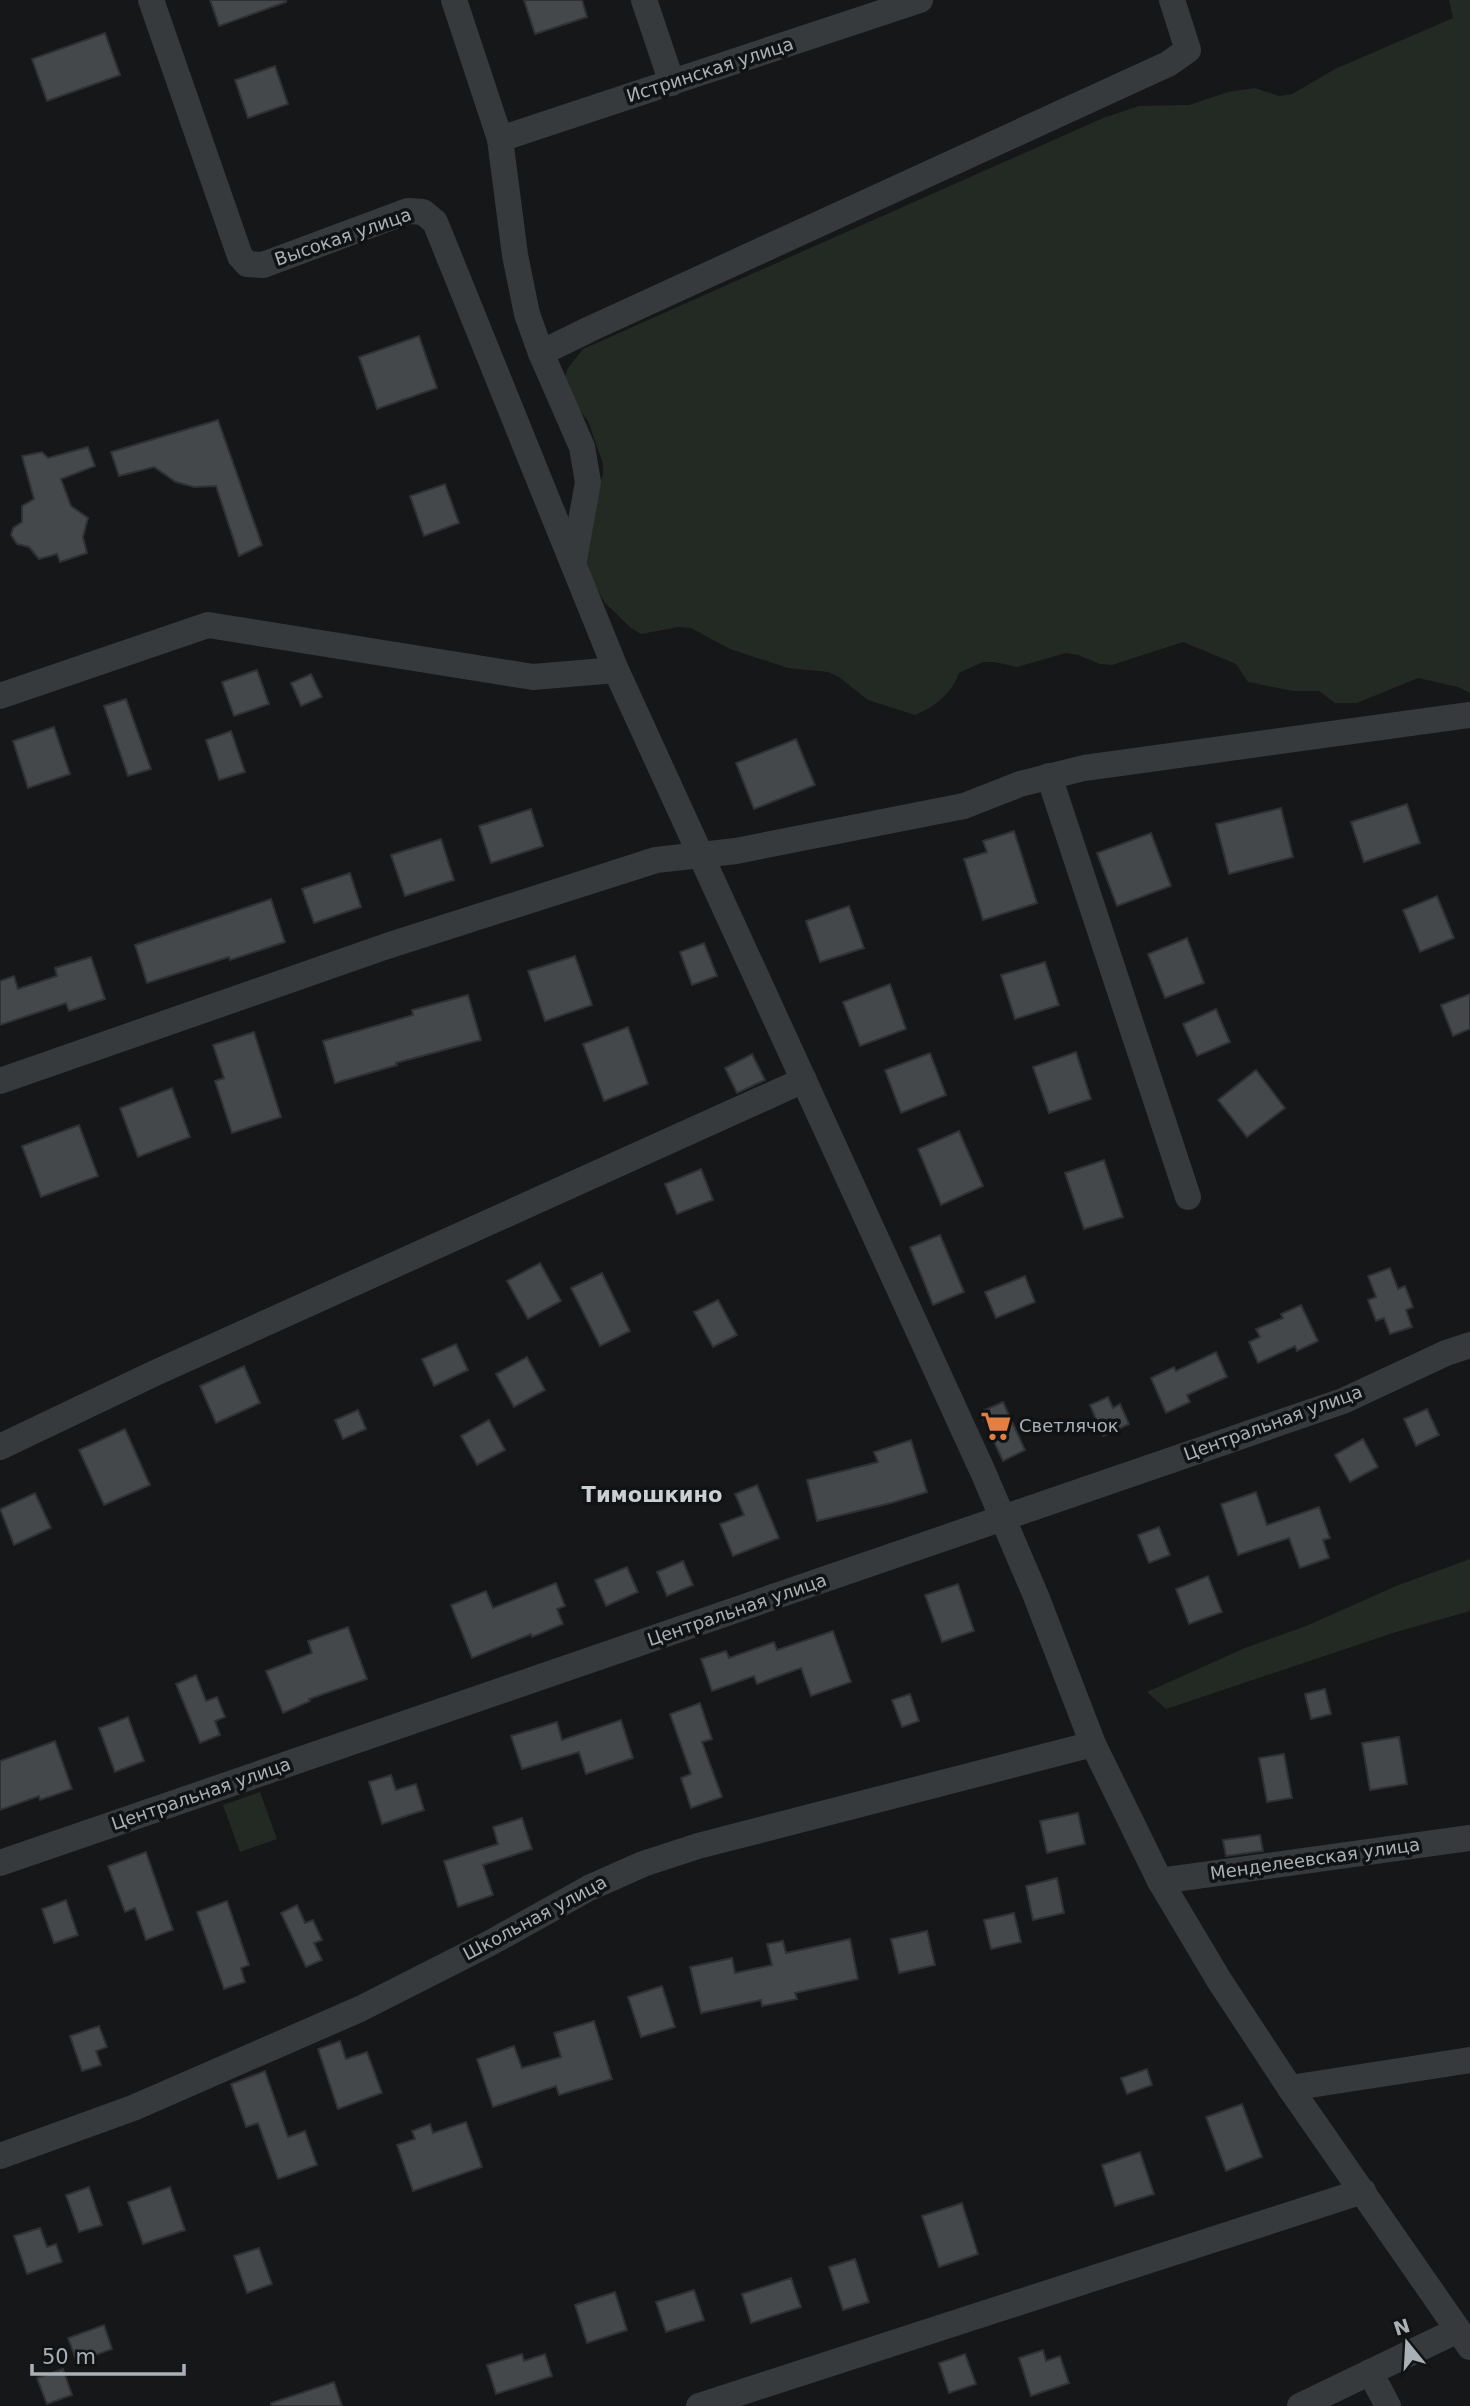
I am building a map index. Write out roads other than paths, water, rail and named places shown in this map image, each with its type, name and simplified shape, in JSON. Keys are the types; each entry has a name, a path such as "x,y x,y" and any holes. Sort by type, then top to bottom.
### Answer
{"street":[{"name":"Высокая улица","path":"151,0 240,256 247,264 263,265 408,211 423,212 435,222 573,561"},
{"path":"454,0 500,139 515,255 527,314 582,447 587,482 573,561 616,670 1004,1519 1093,1744 1160,1881 1219,1980 1290,2088 1464,2338 1370,2372 1300,2406"},
{"path":"644,0 672,83"},
{"name":"Истринская улица","path":"500,139 920,0"},
{"path":"541,353 1168,64 1188,50 1172,0"},
{"path":"0,696 208,625 533,677 616,670"},
{"path":"0,1081 387,946 656,860 736,852 964,806 1020,784 1084,768 1470,715"},
{"path":"1049,776 1188,1197"},
{"path":"0,1447 155,1373 804,1080"},
{"name":"Центральная улица","path":"0,1863 1343,1401 1446,1353 1470,1345"},
{"name":"Школьная улица","path":"0,2156 133,2108 360,2009 492,1942 589,1888 643,1864 698,1846 1093,1744"},
{"name":"Менделеевская улица","path":"1160,1881 1470,1838"},
{"path":"1290,2088 1470,2060"},
{"path":"699,2406 1363,2191"},
{"path":"1370,2372 1388,2406"}],"place":[{"name":"Светлячок","path":"996,1426"}],"district":[{"name":"Тимошкино","path":"652,1495"}]}
